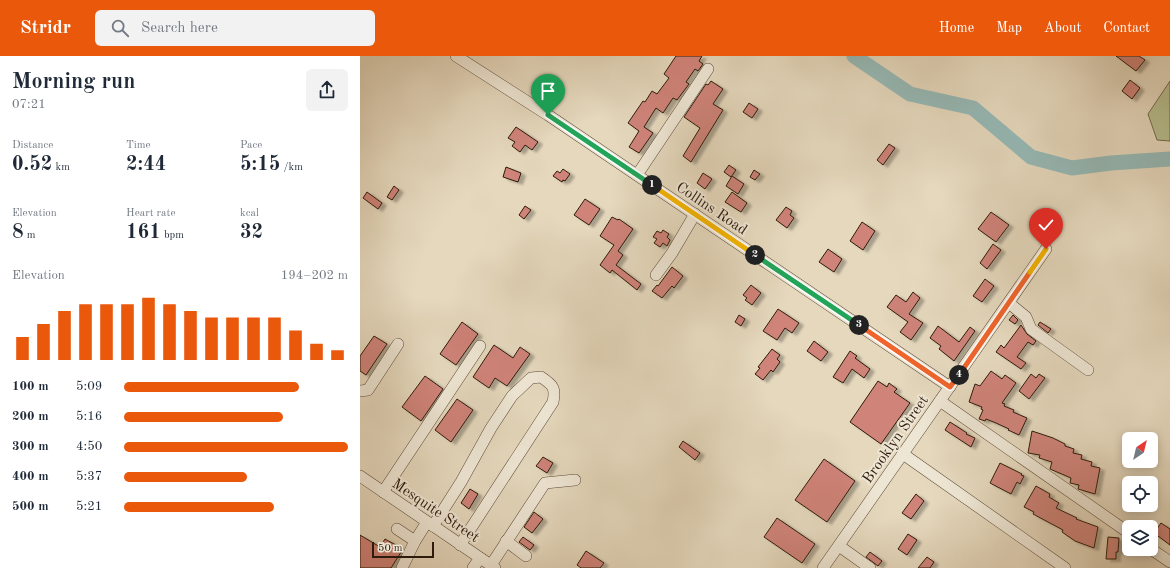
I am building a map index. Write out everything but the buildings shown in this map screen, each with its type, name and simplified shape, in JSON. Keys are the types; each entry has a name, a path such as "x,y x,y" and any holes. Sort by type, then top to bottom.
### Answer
{"street":[{"name":"Collins Road","path":"456,56 542,111 950,387"},
{"path":"637,175 708,69"},
{"path":"656,275 672,253 695,214"},
{"name":"Brooklyn Street","path":"823,568 1046,249"},
{"path":"1008,303 1026,317 1031,329 1088,370"},
{"path":"360,391 368,390 398,344"},
{"path":"383,492 480,346"},
{"path":"402,568 415,541 430,524 461,482 491,428 512,396 532,378 541,377 551,383 555,392 553,402 460,544"},
{"path":"940,402 1122,528"},
{"path":"903,454 1065,568"},
{"name":"Mesquite Street","path":"360,476 493,567"},
{"path":"493,567 506,541 545,483 575,480"},
{"path":"397,529 415,541"},
{"path":"506,541 526,556"},
{"path":"839,546 870,568"},
{"path":"1158,554 1170,562"},
{"path":"473,568 480,558"}],"green space":[{"path":"1170,81 1170,141 1157,140 1148,114"}],"waterway":[{"path":"854,56 910,94 973,108 1031,157 1072,168 1111,163 1170,159"}],"route":[{"path":"548,115 950,387 1046,249"}]}
